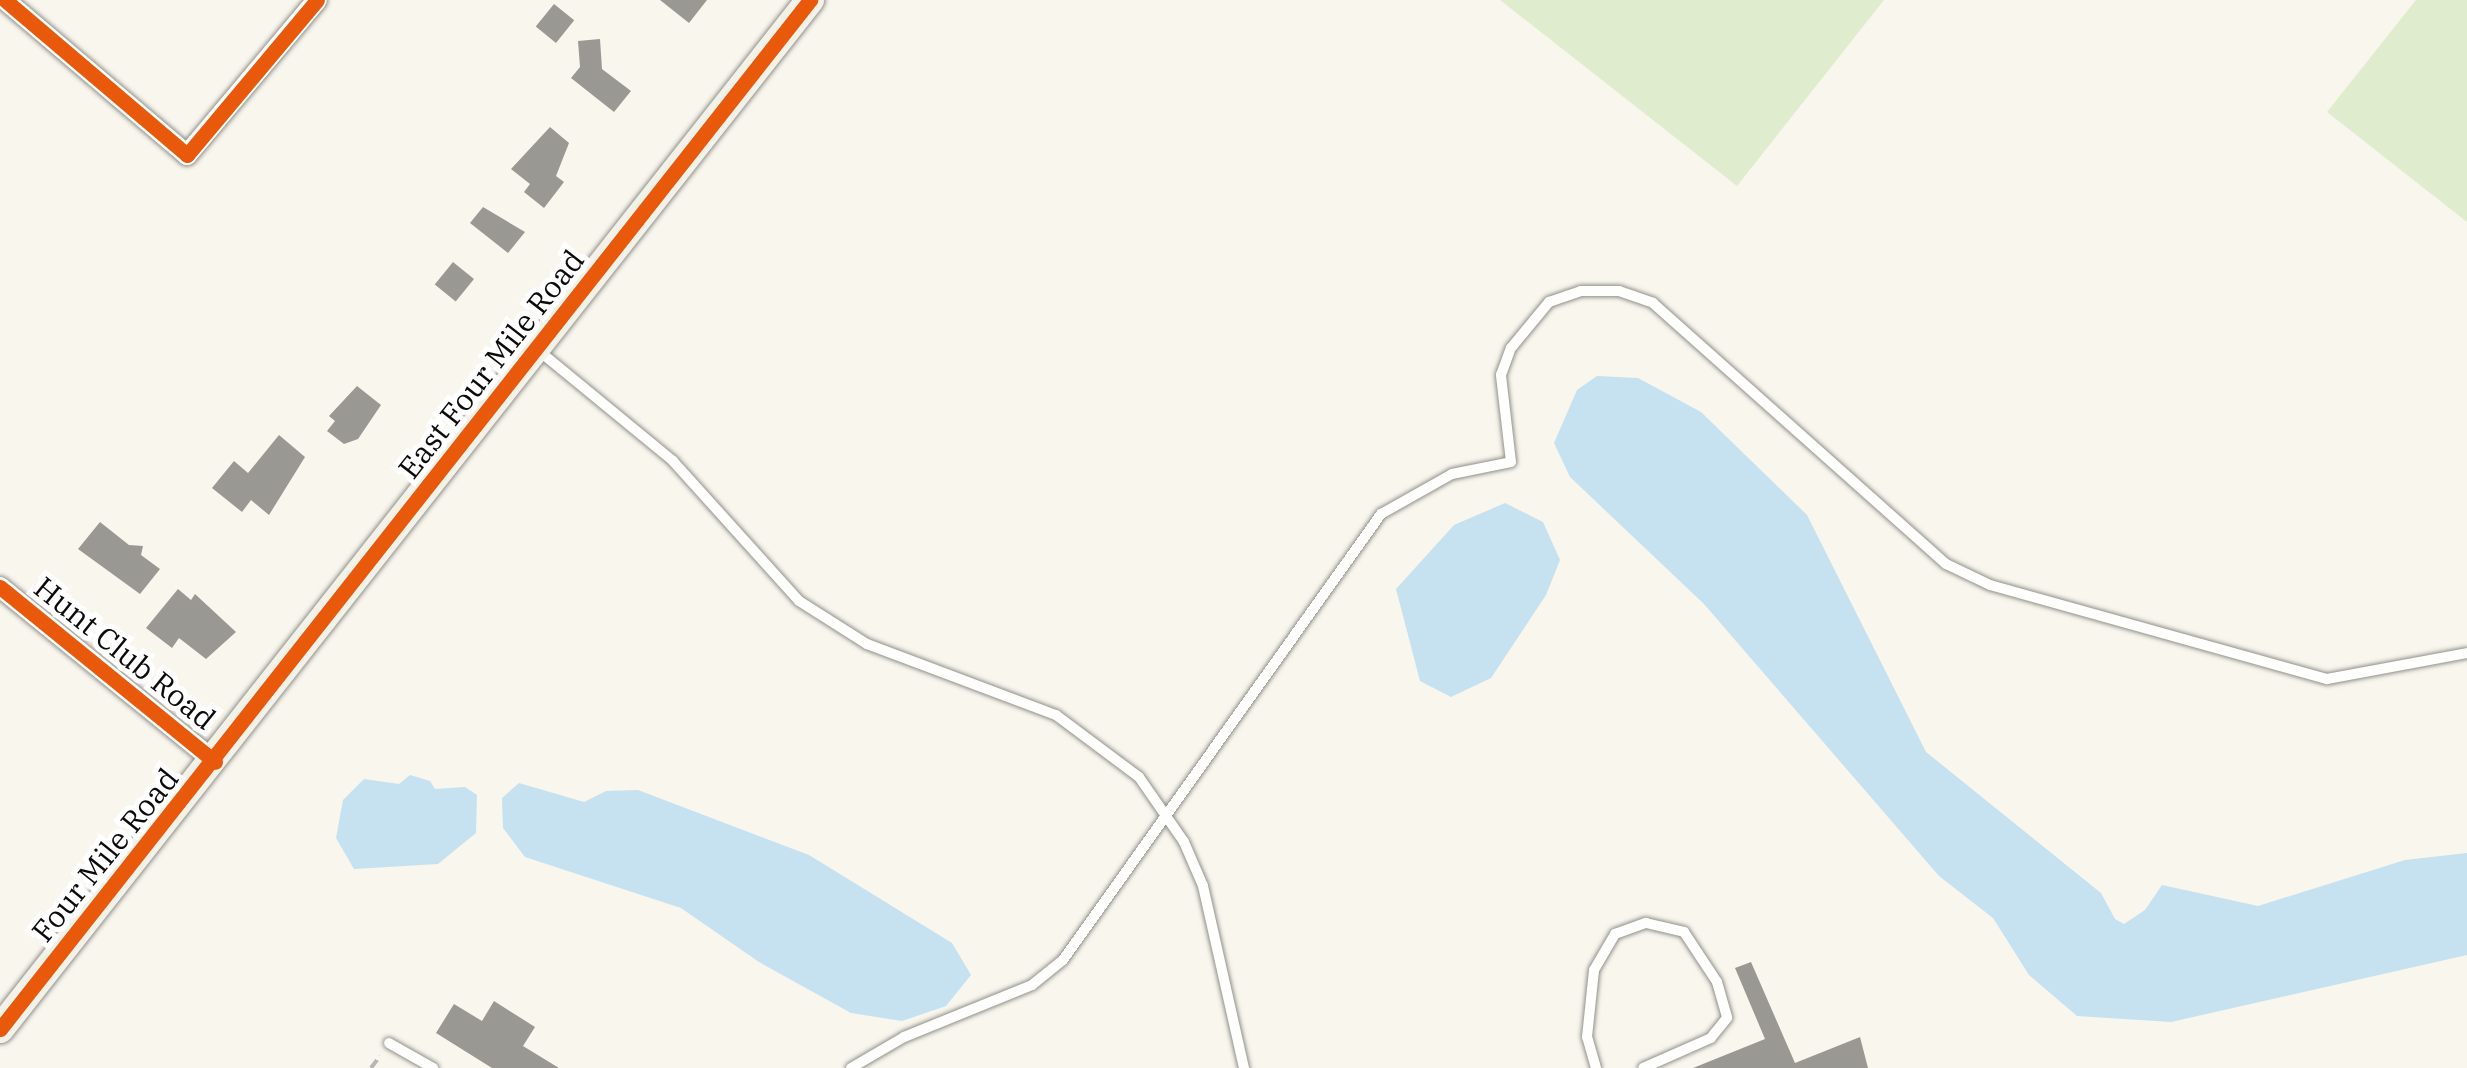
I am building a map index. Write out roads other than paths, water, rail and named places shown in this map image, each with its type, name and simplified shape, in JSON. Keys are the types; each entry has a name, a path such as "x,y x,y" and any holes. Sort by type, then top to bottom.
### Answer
{"street":[{"path":"5,0 188,155 318,0"},
{"name":"East Four Mile Road","path":"215,762 810,0"},
{"name":"Hunt Club Road","path":"0,587 215,762"},
{"name":"Four Mile Road","path":"0,1029 215,762"}],"lane":[{"path":"851,1068 876,1050 1032,985 1063,960 1381,514 1452,474 1510,462 1501,375 1511,348 1549,302 1581,292 1620,291 1653,303 1946,564 1990,585 2327,679 2467,654"},
{"path":"537,349 673,461 800,602 867,644 1020,699 1082,729 1139,777 1166,816 1203,886 1244,1068"},
{"path":"1596,1068 1586,1006 1600,954 1615,934 1646,922 1684,932 1717,982 1727,1018 1711,1038 1643,1068"},
{"path":"389,1043 433,1068"}],"water":[{"path":"1597,376 1638,378 1701,412 1807,515 1926,752 2101,893 2115,919 2124,924 2145,910 2162,885 2258,906 2405,860 2467,853 2467,955 2171,1022 2077,1016 2029,975 1993,918 1939,876 1704,604 1570,477 1554,443 1577,390"},
{"path":"1505,503 1543,522 1560,560 1546,595 1491,678 1451,697 1420,681 1396,589 1454,525"},
{"path":"410,775 430,781 435,789 465,787 477,795 476,833 438,864 354,869 336,838 343,800 364,779 399,784"},
{"path":"519,783 584,802 606,791 638,790 809,855 952,943 971,975 946,1006 902,1021 851,1013 759,962 681,908 525,857 503,828 502,798"}]}
